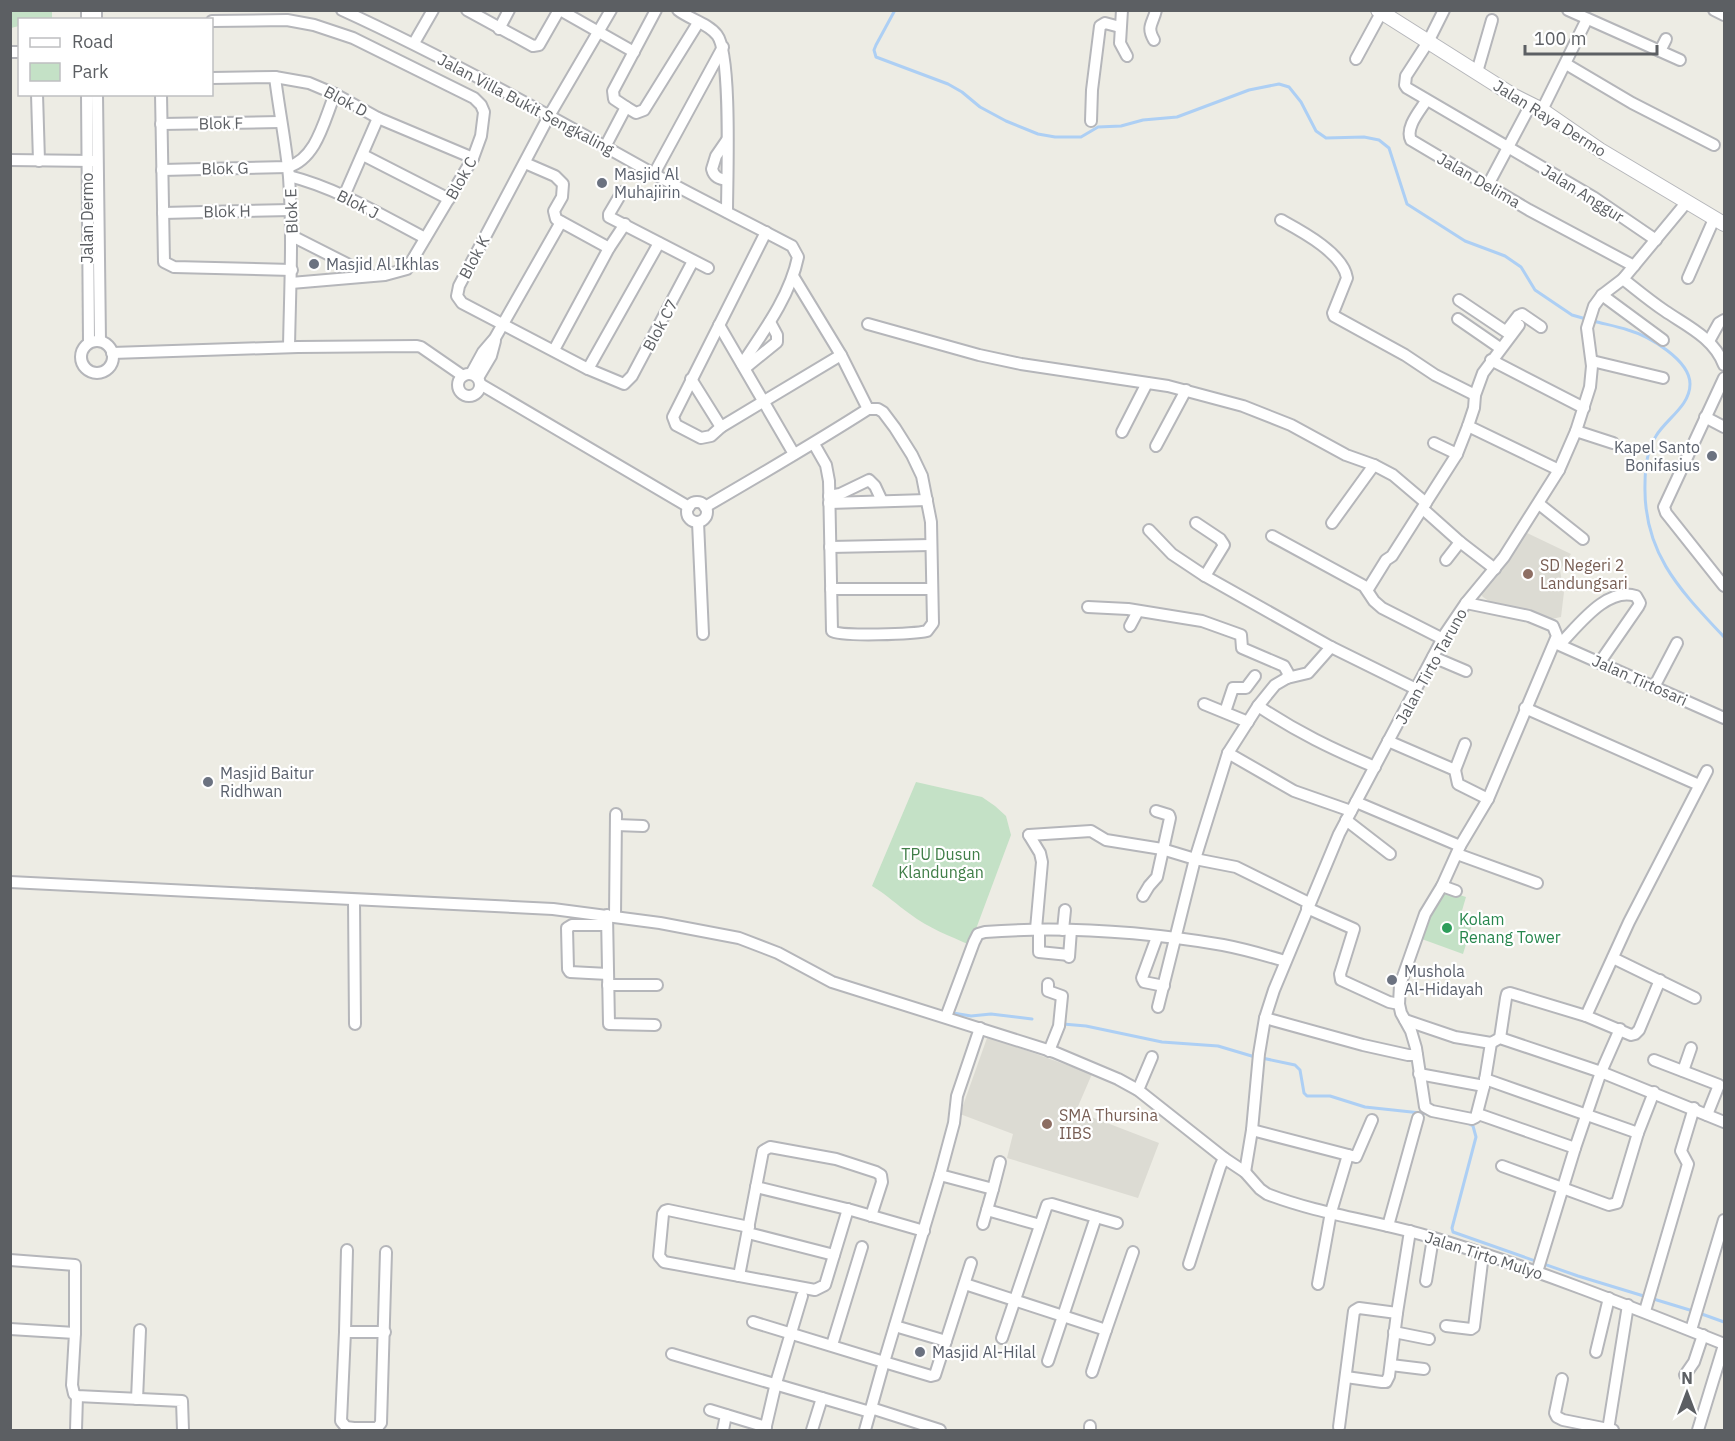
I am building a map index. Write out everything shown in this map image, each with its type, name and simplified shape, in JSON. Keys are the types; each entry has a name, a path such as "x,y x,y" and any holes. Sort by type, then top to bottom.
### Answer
{"street":[{"name":"Jalan Villa Bukit Sengkaling","path":"342,10 414,43 606,145 654,174 792,246 798,257 793,276"},
{"path":"414,43 433,10"},
{"path":"467,10 533,46 537,46 545,36 560,10 634,52"},
{"path":"499,28 509,10"},
{"name":"Blok K","path":"611,10 549,116 457,291 457,296 462,303 588,369 622,384"},
{"path":"656,10 613,91 615,99 636,113 645,110 698,22"},
{"path":"678,10 713,30 723,46 727,212"},
{"path":"1122,10 1120,43 1127,56"},
{"path":"1154,40 1150,27 1156,10"},
{"path":"1428,42 1444,10"},
{"path":"1714,10 1725,15"},
{"path":"1356,59 1379,12"},
{"name":"Jalan Raya Dermo","path":"1379,12 1719,222"},
{"path":"1488,185 1509,147 1566,64 1578,13 1680,60"},
{"name":"Blok C","path":"213,21 287,20 314,25 353,38 474,98 484,112 481,136 473,158 406,269 371,276 291,283"},
{"path":"1477,72 1492,20"},
{"path":"1091,121 1092,90 1100,26 1105,23 1120,27"},
{"path":"1660,51 1666,39"},
{"name":"Jalan Anggur","path":"1428,42 1405,80 1407,88 1593,197 1656,240"},
{"path":"654,174 723,46"},
{"path":"1566,64 1632,103 1714,145"},
{"name":"Blok D","path":"213,78 275,77 309,83 378,118 473,158"},
{"name":"Blok E","path":"275,77 291,210 293,347"},
{"path":"288,171 305,158 312,148 334,94"},
{"path":"37,96 39,161"},
{"name":"Jalan Dermo","path":"87,96 92,161 94,341 85,345 81,355 83,365 91,372 101,372 112,363 112,353"},
{"path":"10,160 92,161 97,96"},
{"path":"161,96 164,262 170,266 292,270"},
{"name":"Jalan Delima","path":"1426,101 1409,129 1409,136 1415,143 1587,242 1634,266"},
{"path":"606,145 626,107"},
{"path":"344,196 378,118"},
{"name":"Blok F","path":"161,124 280,122"},
{"path":"363,155 449,199"},
{"path":"525,163 561,181 564,188 554,215 561,222 609,248"},
{"name":"Blok G","path":"162,170 288,171"},
{"name":"Blok J","path":"288,171 344,196 425,238"},
{"path":"622,192 608,216 708,268"},
{"name":"Jalan Tirto Taruno","path":"1245,1172 1265,1018 1308,905 1351,811 1443,639 1466,603 1495,569 1559,470 1584,408 1593,372 1587,328 1590,315 1602,295 1623,279 1686,203"},
{"name":"Blok H","path":"163,213 291,210"},
{"path":"1281,220 1317,242 1342,266 1347,278 1333,313 1334,316 1405,355 1435,375 1475,395"},
{"path":"473,378 483,352 504,324 561,222"},
{"path":"1688,278 1719,222"},
{"path":"554,350 609,248 625,224"},
{"path":"766,232 691,379 675,413 674,423 690,434 701,438 711,436 721,427 841,355"},
{"path":"292,236 371,276"},
{"path":"588,369 659,243"},
{"name":"Blok C7","path":"622,384 627,383 632,376 693,261"},
{"path":"743,366 770,322 793,276"},
{"path":"793,276 841,355 868,409"},
{"path":"1623,279 1666,312 1704,336 1725,364"},
{"path":"1602,295 1663,340"},
{"path":"1459,300 1509,333"},
{"path":"1368,589 1456,454 1474,408 1475,395 1483,373 1520,315 1525,315 1541,327"},
{"path":"1458,319 1500,348"},
{"path":"1708,342 1719,323 1725,320"},
{"path":"743,366 777,342 777,335 770,322"},
{"path":"868,324 979,355 1021,364 1186,390 1243,406 1291,425 1346,455 1393,475 1460,542 1495,569"},
{"path":"1509,333 1519,325"},
{"path":"719,326 794,454"},
{"path":"94,341 108,345 112,353 293,347 422,347 689,507"},
{"path":"1491,360 1584,408"},
{"path":"1592,361 1663,378"},
{"path":"1724,583 1665,510 1667,500 1725,378"},
{"path":"691,379 721,427"},
{"path":"1122,432 1147,383"},
{"path":"1155,446 1186,390"},
{"path":"705,507 814,444 868,409 878,409 883,412 895,429 919,468 927,500 931,522 933,623 927,631 835,634 832,631 830,547 834,499 826,465 814,444"},
{"path":"1705,417 1725,427"},
{"path":"1468,426 1559,470"},
{"path":"1576,431 1613,443"},
{"path":"1434,443 1456,454"},
{"path":"1332,523 1374,465"},
{"path":"834,499 869,480 873,482 882,501"},
{"path":"834,499 927,500"},
{"path":"697,502 705,507 707,513 705,518 693,522 688,516 689,507 697,502"},
{"path":"1539,504 1583,539"},
{"path":"698,522 703,634"},
{"path":"1196,523 1220,539 1224,545 1205,576"},
{"path":"1149,530 1172,554 1205,576 1331,647 1416,689"},
{"path":"1272,536 1368,589 1374,601 1382,608 1443,639"},
{"path":"1446,560 1460,542"},
{"path":"830,547 932,544"},
{"path":"831,589 932,589"},
{"path":"1395,1003 1425,914 1442,886 1458,850 1488,799 1525,708 1557,643 1608,598 1623,594 1636,596 1640,603 1600,662"},
{"path":"1466,603 1529,615 1544,621 1555,629 1557,643"},
{"path":"1088,607 1138,611 1202,621 1241,633 1242,648 1284,666 1288,674 1287,678"},
{"path":"1130,626 1138,611"},
{"name":"Jalan Tirtosari","path":"1557,643 1725,718"},
{"path":"1654,687 1677,643"},
{"path":"1158,1007 1195,859 1228,753 1258,706 1275,685 1287,678 1308,674 1331,647"},
{"path":"1433,657 1466,671"},
{"path":"1225,712 1233,688 1246,688 1255,676"},
{"path":"1204,704 1248,722"},
{"path":"1258,706 1300,733 1375,767"},
{"path":"1525,708 1699,785"},
{"path":"1388,741 1455,770"},
{"path":"1465,744 1455,770 1458,784 1488,799"},
{"path":"1228,753 1266,777 1294,791 1458,850 1537,883"},
{"path":"1586,1016 1629,922 1707,771"},
{"path":"1143,896 1157,877 1170,818 1169,815 1155,811"},
{"path":"1351,811 1390,854"},
{"path":"644,826 616,819 610,919 609,1024 655,1025"},
{"path":"1065,910 1069,956 1039,952 1037,929 1042,862 1040,853 1029,835 1091,831 1106,840 1162,849 1195,859 1236,867 1354,929 1340,974 1341,980 1395,1003 1411,1031 1413,1055 1424,1102 1429,1110 1472,1119 1478,1114 1507,994 1586,1016 1630,1035 1639,1030 1660,980"},
{"path":"10,882 553,909 610,919"},
{"path":"1442,886 1456,891"},
{"path":"354,900 355,1024"},
{"path":"610,919 572,925 567,928 570,972 608,980 657,985"},
{"name":"Jalan Tirto Mulyo","path":"610,919 739,938 778,953 832,982 980,1028 1094,1068 1138,1090 1245,1172 1267,1194 1410,1231 1483,1254 1538,1265 1628,1305 1647,1302 1690,1330 1725,1344"},
{"path":"946,1017 978,934 985,932 1037,929 1174,938 1225,945 1285,961"},
{"path":"1157,937 1142,978 1144,982 1164,986"},
{"path":"1613,958 1695,998"},
{"path":"1048,984 1048,991 1062,996 1059,1026 1049,1051"},
{"path":"1265,1018 1413,1055"},
{"path":"1405,1020 1455,1037 1495,1041 1601,1072 1725,1122"},
{"path":"864,1431 940,1175 954,1122 957,1096 980,1028"},
{"path":"1538,1265 1601,1072 1620,1029"},
{"path":"1683,1071 1691,1048"},
{"path":"1138,1090 1152,1057"},
{"path":"1654,1060 1719,1085 1707,1115"},
{"path":"1419,1074 1484,1083 1587,1114 1638,1133"},
{"path":"1502,1166 1609,1205 1617,1203 1653,1092"},
{"path":"1647,1302 1688,1164 1681,1151 1694,1108"},
{"path":"1478,1114 1575,1148"},
{"path":"1388,1226 1418,1118"},
{"path":"1252,1130 1348,1155 1358,1155 1372,1120"},
{"path":"739,1276 765,1148 836,1159 881,1175 882,1182 871,1215"},
{"path":"1318,1284 1331,1212 1348,1155"},
{"path":"1189,1264 1224,1158"},
{"path":"983,1224 1000,1162"},
{"path":"940,1175 993,1189"},
{"path":"756,1187 871,1215 924,1231"},
{"path":"1002,1338 1047,1205 1118,1223"},
{"path":"834,1255 668,1210 663,1214 660,1260 815,1290 825,1285 848,1209"},
{"path":"987,1210 1040,1225"},
{"path":"1048,1362 1096,1217"},
{"path":"1690,1330 1725,1220"},
{"path":"1346,1377 1386,1382 1391,1365 1396,1313 1410,1231"},
{"path":"1426,1281 1433,1238"},
{"path":"832,1345 862,1247"},
{"path":"347,1250 341,1421 346,1427 354,1429 377,1428 381,1423 386,1252"},
{"path":"1092,1372 1133,1252"},
{"path":"1446,1326 1471,1329 1474,1327 1483,1254"},
{"path":"10,1260 75,1265 72,1385 74,1394 77,1396 76,1431"},
{"path":"753,1322 931,1376 935,1375 971,1263"},
{"path":"965,1284 1106,1330"},
{"path":"710,1410 766,1429 776,1383 802,1296"},
{"path":"1596,1352 1609,1298"},
{"path":"1562,1379 1555,1413 1557,1417 1611,1430 1628,1305"},
{"path":"1339,1427 1356,1309 1396,1313"},
{"path":"896,1326 946,1341"},
{"path":"10,1329 75,1333"},
{"path":"137,1399 140,1330"},
{"path":"345,1332 385,1332"},
{"path":"1394,1332 1429,1339"},
{"path":"1684,1376 1694,1362 1703,1335"},
{"path":"1698,1431 1725,1344"},
{"path":"672,1354 933,1429"},
{"path":"1391,1365 1424,1369"},
{"path":"77,1396 182,1401 183,1431"},
{"path":"812,1431 822,1398"},
{"path":"723,1431 726,1416"}],"shaded area":[{"name":"SD Negeri 2 Landungsari","path":"1525,532 1571,554 1560,570 1564,592 1561,617 1547,620 1496,606 1480,593"},
{"name":"SMA Thursina IIBS","path":"987,1038 1092,1074 1076,1111 1159,1143 1138,1198 1007,1158 1013,1134 960,1114"}],"green space":[{"path":"10,11 52,11 52,18 18,18 18,26 11,28"},
{"name":"TPU Dusun Klandungan","path":"916,782 982,797 1006,816 1011,835 970,945 924,923 872,886"},
{"name":"Kolam Renang Tower","path":"1444,890 1466,897 1461,914 1474,918 1463,954 1419,938"}],"waterway":[{"path":"895,10 876,45 874,50 876,57 948,84 980,107 1038,134 1055,137 1081,137 1098,127 1121,126 1143,120 1177,117 1249,90 1279,84 1289,87 1301,102 1316,131 1326,138 1364,137 1379,140 1389,148 1407,204 1465,241 1505,256 1521,267 1535,290 1572,315 1586,319"},
{"path":"1593,321 1637,333 1657,343 1676,358 1688,375 1690,384 1686,399 1660,430 1649,453 1645,478 1646,508 1650,530 1667,569 1693,603 1724,637"},
{"path":"953,1013 971,1016 991,1014 1032,1019"},
{"path":"1063,1024 1086,1026 1162,1042 1218,1046 1255,1057"},
{"path":"1262,1058 1295,1065 1300,1070 1304,1093 1307,1096 1330,1096 1365,1107 1430,1114"},
{"path":"1466,1122 1473,1126 1476,1137 1452,1228 1453,1232 1578,1276 1693,1311"},
{"path":"1699,1313 1724,1322"}],"place":[{"name":"Masjid Al Muhajirin","path":"602,183"},
{"name":"Masjid Al Ikhlas","path":"314,264"},
{"name":"Kapel Santo Bonifasius","path":"1712,456"},
{"name":"SD Negeri 2 Landungsari","path":"1528,574"},
{"name":"Masjid Baitur Ridhwan","path":"208,782"},
{"name":"Kolam Renang Tower","path":"1447,928"},
{"name":"Mushola Al-Hidayah","path":"1392,980"},
{"name":"SMA Thursina IIBS","path":"1047,1124"},
{"name":"Masjid Al-Hilal","path":"920,1352"}]}
